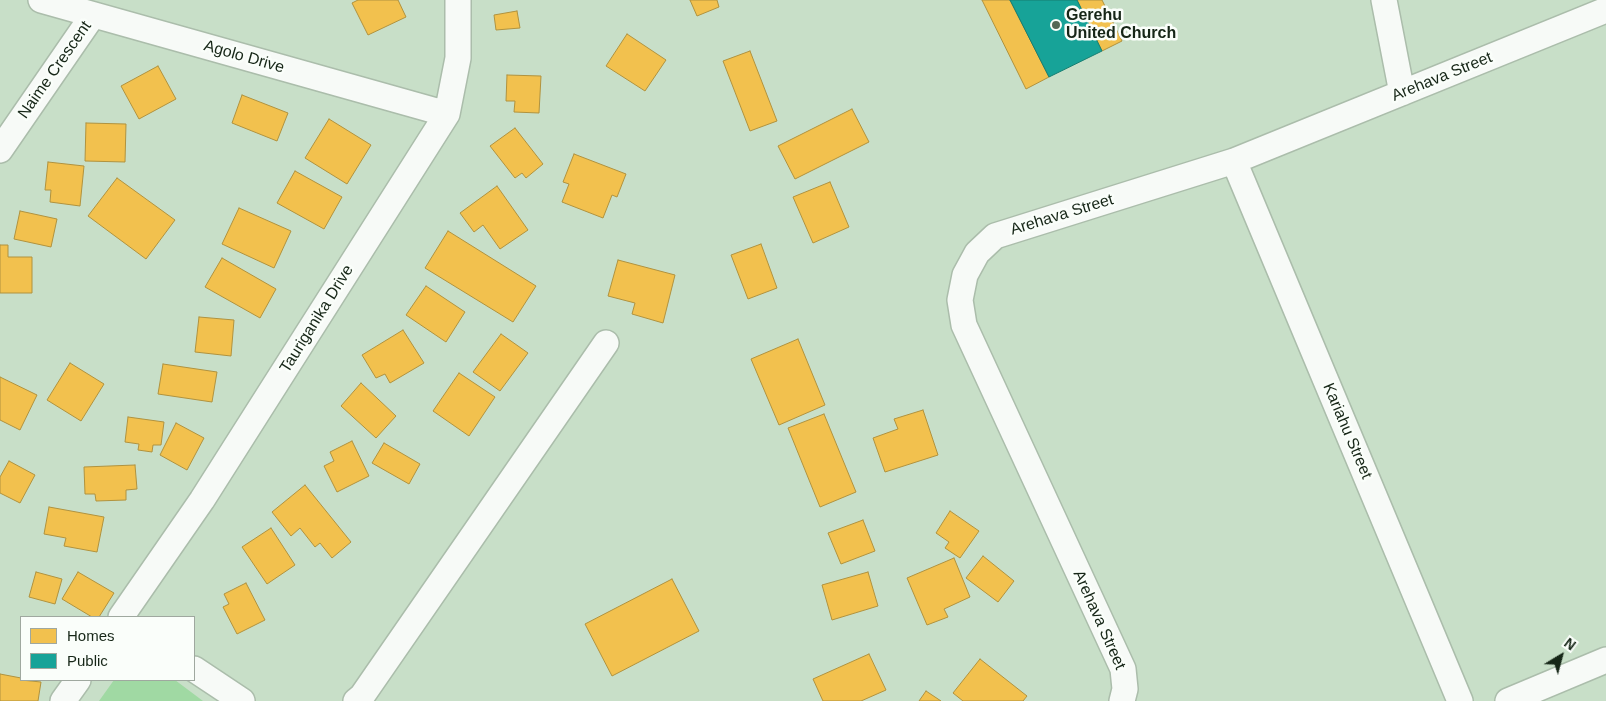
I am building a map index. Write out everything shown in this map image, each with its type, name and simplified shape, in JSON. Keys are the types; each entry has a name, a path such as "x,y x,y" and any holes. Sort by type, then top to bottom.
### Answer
{"street":[{"name":"Agolo Drive","path":"40,0 448,114"},
{"name":"Tauriganika Drive","path":"122,616 202,500 448,114 458,58 458,0"},
{"path":"1384,0 1402,93"},
{"name":"Arehava Street","path":"1122,701 1124,689 1123,669 964,325 960,300 965,275 977,253 996,236 1234,161 1606,10"},
{"name":"Naime Crescent","path":"0,150 93,15"},
{"name":"Kariahu Street","path":"1234,161 1460,701"},
{"path":"356,701 362,696 606,343"},
{"path":"1508,701 1606,660"},
{"path":"195,670 242,701"},
{"path":"63,701 77,681"}],"green space":[{"path":"113,681 176,681 203,701 99,701"}],"building: Homes":[{"path":"358,0 398,0 406,17 368,35 352,3"},
{"path":"690,0 717,0 719,7 697,16"},
{"path":"982,0 1010,0 1049,77 1026,89"},
{"path":"1077,0 1102,0 1122,41 1102,51"},
{"path":"517,11 520,28 496,30 494,15"},
{"path":"627,34 666,60 645,91 606,66"},
{"path":"750,51 777,121 750,131 723,61"},
{"path":"158,66 176,99 139,119 121,86"},
{"path":"507,75 541,76 539,113 514,112 515,101 506,101"},
{"path":"242,95 288,113 277,141 232,123"},
{"path":"852,109 869,142 795,179 778,146"},
{"path":"329,119 371,145 347,184 305,158"},
{"path":"86,123 126,124 125,162 85,161"},
{"path":"515,128 543,164 526,178 522,173 515,178 490,146"},
{"path":"574,154 626,174 617,197 612,195 603,218 562,202 569,184 563,182"},
{"path":"48,162 84,166 80,206 50,202 51,190 45,190"},
{"path":"295,171 342,197 324,229 277,203"},
{"path":"117,178 175,220 146,259 88,216"},
{"path":"830,182 849,227 813,243 793,197"},
{"path":"497,186 528,230 500,249 483,225 474,232 460,213"},
{"path":"239,208 291,231 274,268 222,244"},
{"path":"20,211 57,219 51,247 14,239"},
{"path":"448,231 536,286 513,322 425,268"},
{"path":"761,244 777,288 748,299 731,255"},
{"path":"0,245 8,245 8,257 32,257 32,293 0,293"},
{"path":"222,258 276,289 260,318 205,287"},
{"path":"618,260 675,275 663,323 632,314 635,303 608,296"},
{"path":"426,286 465,312 446,342 406,315"},
{"path":"199,317 234,320 231,356 195,352"},
{"path":"403,330 424,363 390,383 385,374 376,378 362,355"},
{"path":"501,334 528,353 500,391 473,372"},
{"path":"798,339 825,405 779,425 751,359"},
{"path":"70,363 104,384 81,421 47,400"},
{"path":"163,364 217,372 212,402 158,394"},
{"path":"459,373 495,397 469,436 433,411"},
{"path":"0,377 37,395 20,430 0,420"},
{"path":"361,383 396,416 376,438 341,406"},
{"path":"923,410 938,455 885,472 873,438 898,429 894,419"},
{"path":"824,414 856,492 820,507 788,428"},
{"path":"128,417 164,422 161,445 153,445 152,452 138,450 139,444 125,442"},
{"path":"176,423 204,438 187,470 160,455"},
{"path":"352,441 369,476 337,492 324,466 334,461 330,452"},
{"path":"384,443 420,464 409,484 372,463"},
{"path":"9,461 35,475 20,503 0,493 0,477"},
{"path":"135,465 137,489 126,490 126,500 96,501 95,494 85,494 84,467"},
{"path":"305,485 351,542 332,558 320,543 315,547 300,528 291,536 272,512"},
{"path":"49,507 104,517 97,552 64,546 66,538 44,534"},
{"path":"950,511 979,531 960,558 945,548 949,542 936,533"},
{"path":"863,520 875,551 841,564 828,533"},
{"path":"271,528 295,565 267,584 242,547"},
{"path":"983,556 1014,581 998,602 966,578"},
{"path":"954,558 970,597 944,609 948,617 927,625 907,578"},
{"path":"36,572 62,579 55,604 29,597"},
{"path":"78,572 114,593 100,616 90,616 62,599"},
{"path":"868,572 878,606 832,620 822,585"},
{"path":"672,579 699,631 612,676 585,624"},
{"path":"246,583 265,620 237,634 223,607 229,604 224,594"},
{"path":"869,654 886,690 861,701 823,701 813,679"},
{"path":"980,659 1027,696 1023,701 963,701 953,693"},
{"path":"0,674 20,678 20,681 41,682 38,701 0,701"},
{"path":"926,691 941,701 919,701"}],"building: Public":[{"name":"Gerehu United Church","path":"1010,0 1077,0 1102,51 1049,77"}],"place":[{"name":"Gerehu United Church","path":"1056,25"}]}
